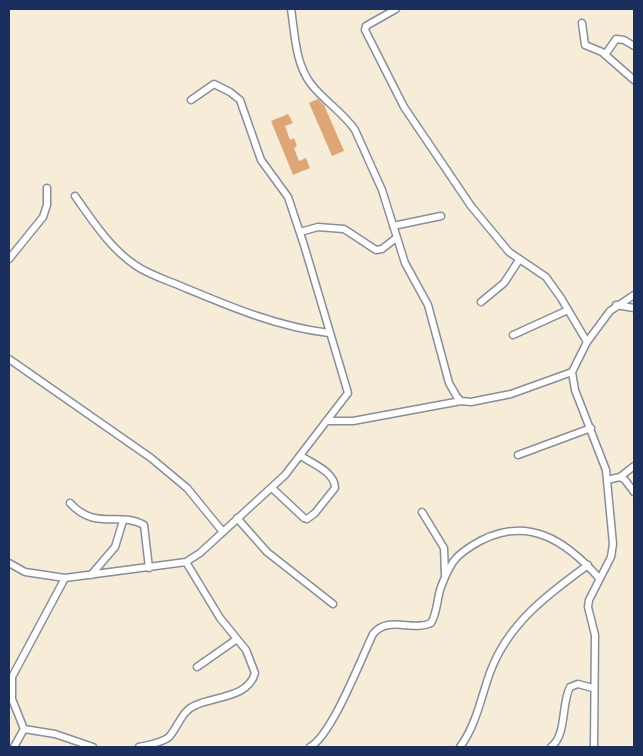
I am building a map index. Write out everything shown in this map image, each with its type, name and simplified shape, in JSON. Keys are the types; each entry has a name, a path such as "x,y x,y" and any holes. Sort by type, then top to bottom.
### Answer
{"street":[{"path":"290,9 302,67 311,84 349,121 355,130 382,190 405,264 428,305 449,383 461,401"},
{"path":"396,9 366,26 366,34 408,113 475,212 509,252 546,278 587,342"},
{"path":"582,23 585,45 605,55 634,80"},
{"path":"605,55 616,39 624,40 634,46"},
{"path":"9,563 25,572 66,578 186,562 200,553 272,488 328,422 348,393 288,197 261,160 240,100 230,92 214,84 191,100"},
{"path":"9,260 43,217 47,205 47,188"},
{"path":"75,196 102,232 128,259 141,269 268,320 304,330 329,333"},
{"path":"393,226 441,216"},
{"path":"300,232 318,227 344,229 371,249 376,250 382,249 396,238"},
{"path":"481,302 504,283 519,260"},
{"path":"594,747 593,688 595,636 588,608 592,592 612,551 604,460 575,390 572,372 587,342 616,305 634,295"},
{"path":"616,305 634,308"},
{"path":"513,335 568,310"},
{"path":"9,359 151,458 187,488 223,532"},
{"path":"328,422 353,421 461,401 471,402 511,394 572,372"},
{"path":"518,455 591,428"},
{"path":"272,488 304,518 307,519 315,513 335,488 335,484 328,474 300,456"},
{"path":"607,480 620,477 634,466"},
{"path":"620,477 625,480 634,492"},
{"path":"70,503 81,515 99,519 138,522 144,525 149,568"},
{"path":"422,512 443,543 445,579"},
{"path":"237,518 267,552 333,604"},
{"path":"91,575 115,547 123,521"},
{"path":"310,747 319,740 333,718 377,628 388,625 422,625 432,623 445,579 456,557 487,538 520,530 529,530 553,538 588,565 600,578"},
{"path":"445,552 456,557"},
{"path":"139,747 167,738 184,713 191,707 228,696 254,678 254,668 249,655 220,618 186,562"},
{"path":"460,747 472,729 491,670 504,642 524,617 547,595 588,565"},
{"path":"24,729 12,699 12,677 66,578"},
{"path":"197,667 237,639"},
{"path":"551,747 559,736 565,698 570,687 578,684 593,688"},
{"path":"14,747 24,729"},
{"path":"24,729 56,734 93,747"}],"building":[{"path":"318,99 324,105 344,151 332,156 309,103"},
{"path":"288,114 293,123 285,126 290,140 294,138 297,146 294,148 299,161 306,158 310,168 293,175 271,121"}]}
